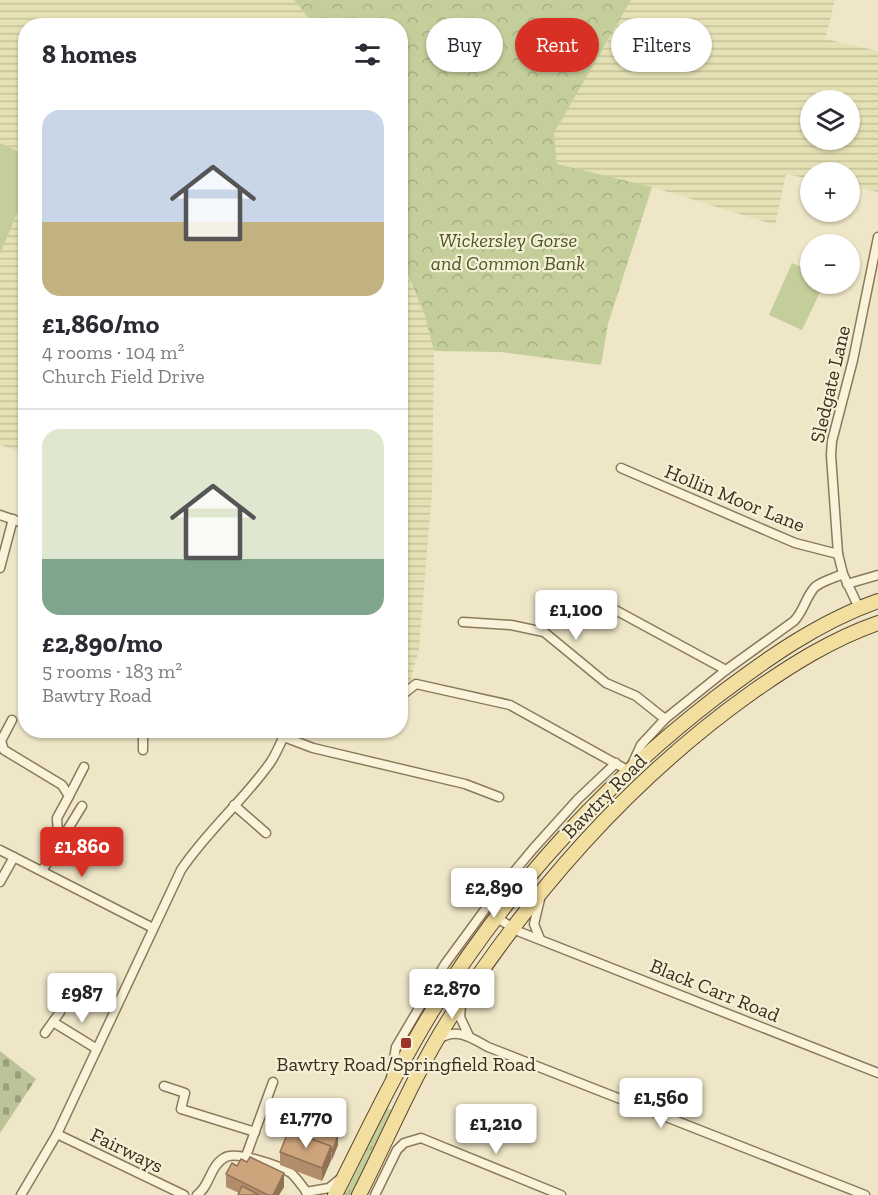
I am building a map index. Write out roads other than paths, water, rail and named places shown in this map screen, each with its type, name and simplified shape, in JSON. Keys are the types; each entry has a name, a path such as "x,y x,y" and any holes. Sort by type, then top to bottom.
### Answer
{"main road":[{"name":"Bawtry Road","path":"335,1195 410,1049 437,1005 497,918 546,856 629,771 667,736 751,671 800,638 878,601"},
{"name":"Bawtry Road","path":"359,1195 438,1039 461,1002 513,928 583,843 635,790 726,711 799,660 878,623"},
{"path":"519,890 538,898"}],"street":[{"name":"Sledgate Lane","path":"843,574 838,554 832,441 854,360 878,237"},
{"name":"Hollin Moor Lane","path":"621,468 795,543 838,554"},
{"path":"0,515 18,521"},
{"path":"0,568 13,519"},
{"path":"843,574 860,608"},
{"name":"Bawtry Road","path":"629,771 641,745 665,719 726,670 794,621 801,614 815,587 843,574"},
{"path":"847,584 878,574"},
{"path":"608,606 726,670"},
{"path":"463,622 511,625 544,632 606,683 636,696 665,719"},
{"path":"408,690 416,684 510,705 629,771"},
{"path":"12,720 0,741 4,750 62,785 69,796"},
{"path":"143,738 143,750"},
{"path":"21,1195 57,1134 181,870 272,760 283,738"},
{"path":"293,738 313,748 465,784 500,796"},
{"name":"Bawtry Road","path":"390,1088 396,1047 421,1002 451,956 503,885 526,858 578,799 616,763"},
{"path":"52,855 58,838 57,818 84,767"},
{"path":"234,805 266,833"},
{"path":"42,872 82,806"},
{"path":"0,850 153,928"},
{"path":"0,882 14,857"},
{"path":"538,898 534,924 540,939"},
{"name":"Black Carr Road","path":"497,918 513,928 540,939 878,1072"},
{"path":"461,1002 460,1017 470,1036"},
{"path":"45,1033 60,1012"},
{"path":"52,1022 98,1049"},
{"path":"438,1039 456,1033 470,1036 497,1050 865,1195"},
{"path":"246,1156 273,1082"},
{"path":"164,1086 185,1093 181,1109 255,1132"},
{"name":"Fairways","path":"57,1134 184,1195"},
{"path":"375,1195 397,1150 404,1143 421,1138 561,1195"},
{"path":"196,1195 204,1190 218,1163 223,1158 236,1154 290,1172 308,1193 329,1188 345,1175"}],"place":[{"name":"Bawtry Road/Springfield Road","path":"406,1043"}],"park label":[{"name":"Wickersley Gorse and Common Bank","path":"508,252"}]}
